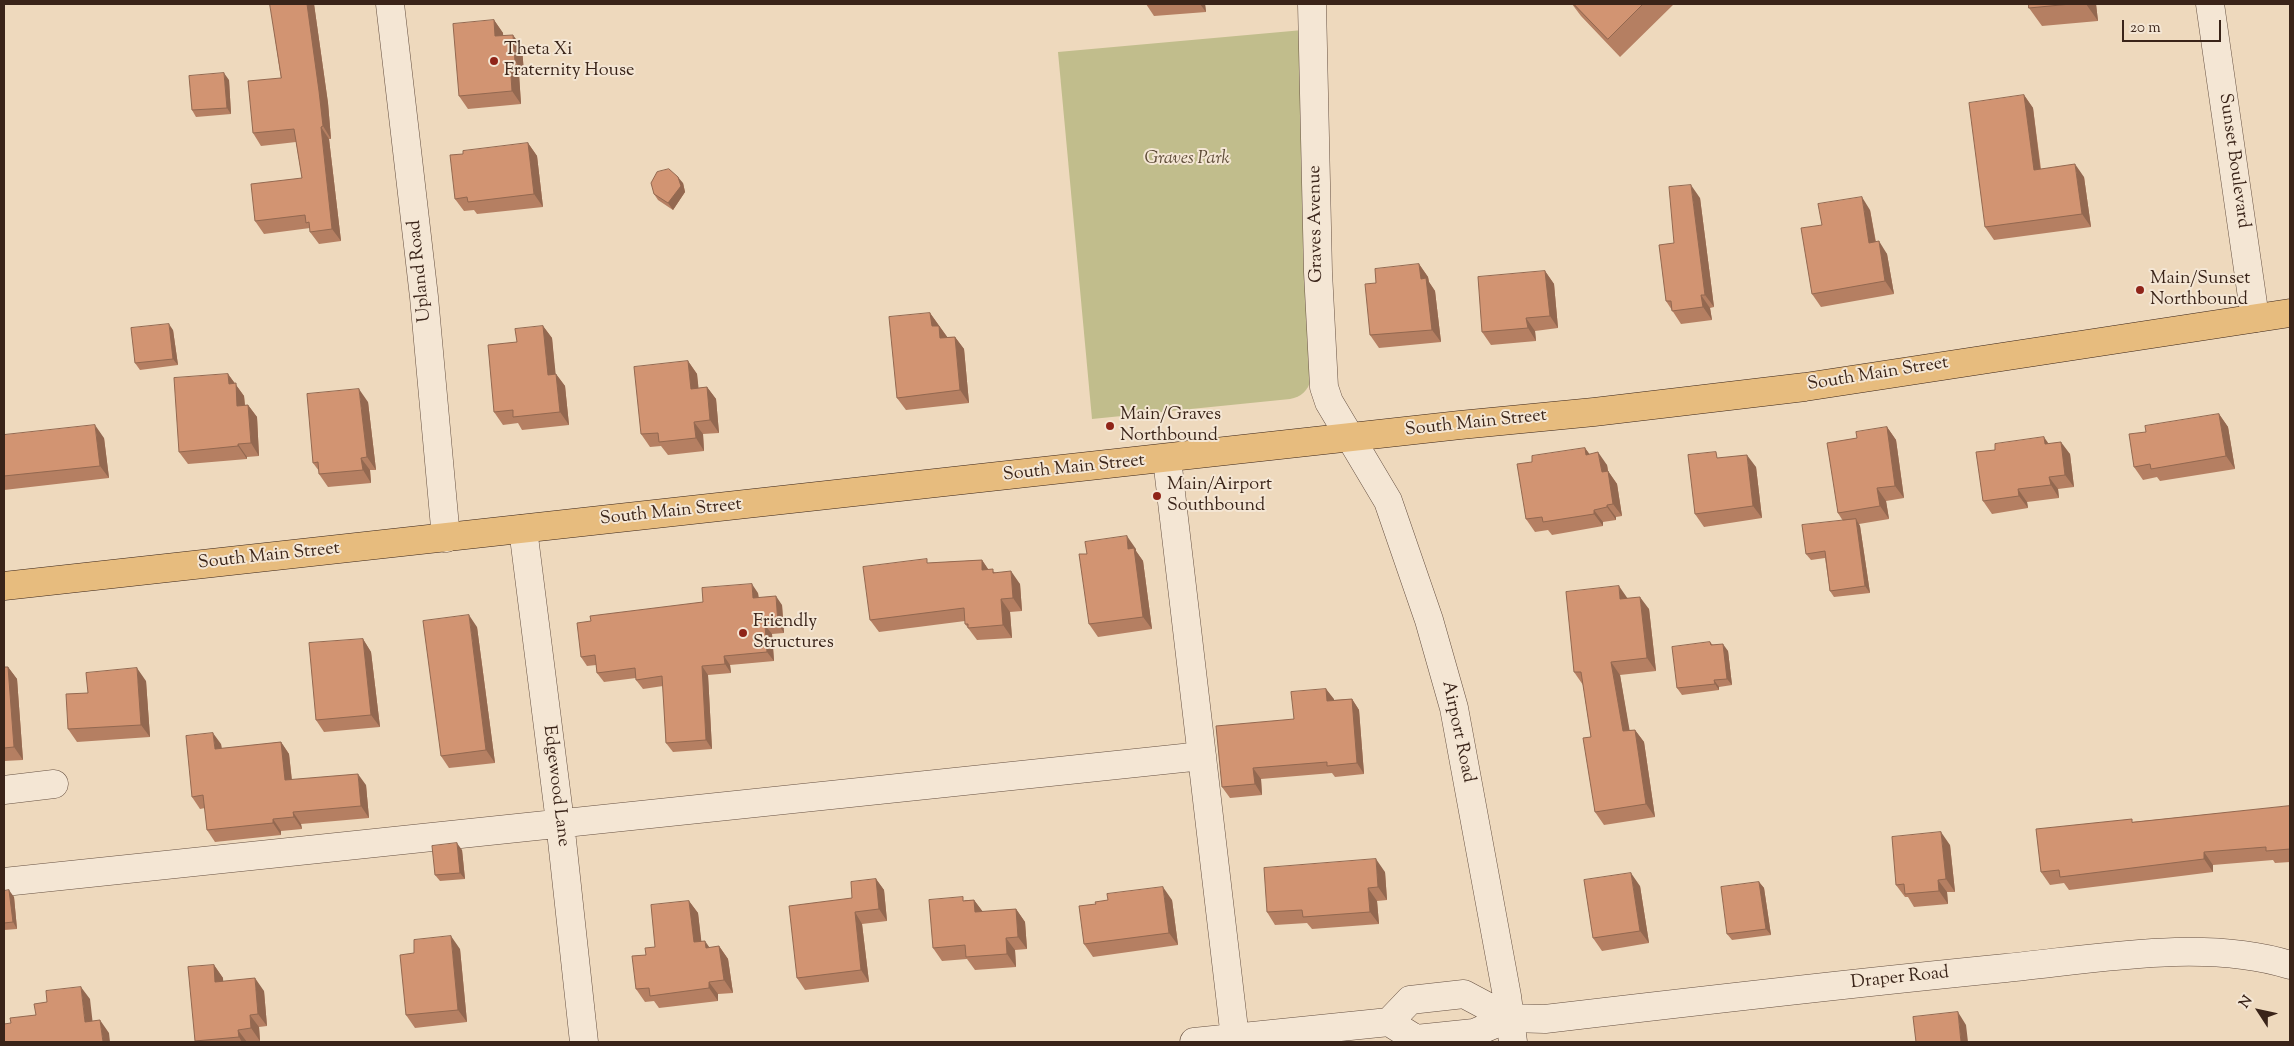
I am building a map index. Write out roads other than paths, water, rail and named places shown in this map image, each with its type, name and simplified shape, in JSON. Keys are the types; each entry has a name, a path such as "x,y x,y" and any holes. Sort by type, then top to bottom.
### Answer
{"main road":[{"name":"South Main Street","path":"4,586 1167,459 1804,387 2290,313"}],"street":[{"name":"Upland Road","path":"390,4 424,297 446,538"},
{"name":"Graves Avenue","path":"1312,4 1318,272 1324,387 1329,402 1350,437"},
{"name":"Sunset Boulevard","path":"2210,4 2255,318"},
{"name":"Airport Road","path":"1350,437 1388,501 1429,620 1454,708 1511,1030"},
{"path":"1167,459 1235,1038"},
{"name":"Edgewood Lane","path":"522,530 560,822 584,1042"},
{"path":"4,882 560,822 1202,756"},
{"path":"4,790 54,784"},
{"name":"Draper Road","path":"1511,1030 1464,994 1410,1000 1389,1022 1416,1039 1511,1030 1544,1018 1918,977 2122,957 2206,951 2268,958 2290,965"},
{"path":"1194,1042 1389,1022"}],"place":[{"name":"Theta Xi Fraternity House","path":"494,61"},
{"name":"Main/Sunset Northbound","path":"2140,290"},
{"name":"Main/Graves Northbound","path":"1110,426"},
{"name":"Main/Airport Southbound","path":"1157,496"},
{"name":"Friendly Structures","path":"743,633"}],"park label":[{"name":"Graves Park","path":"1187,160"}]}
